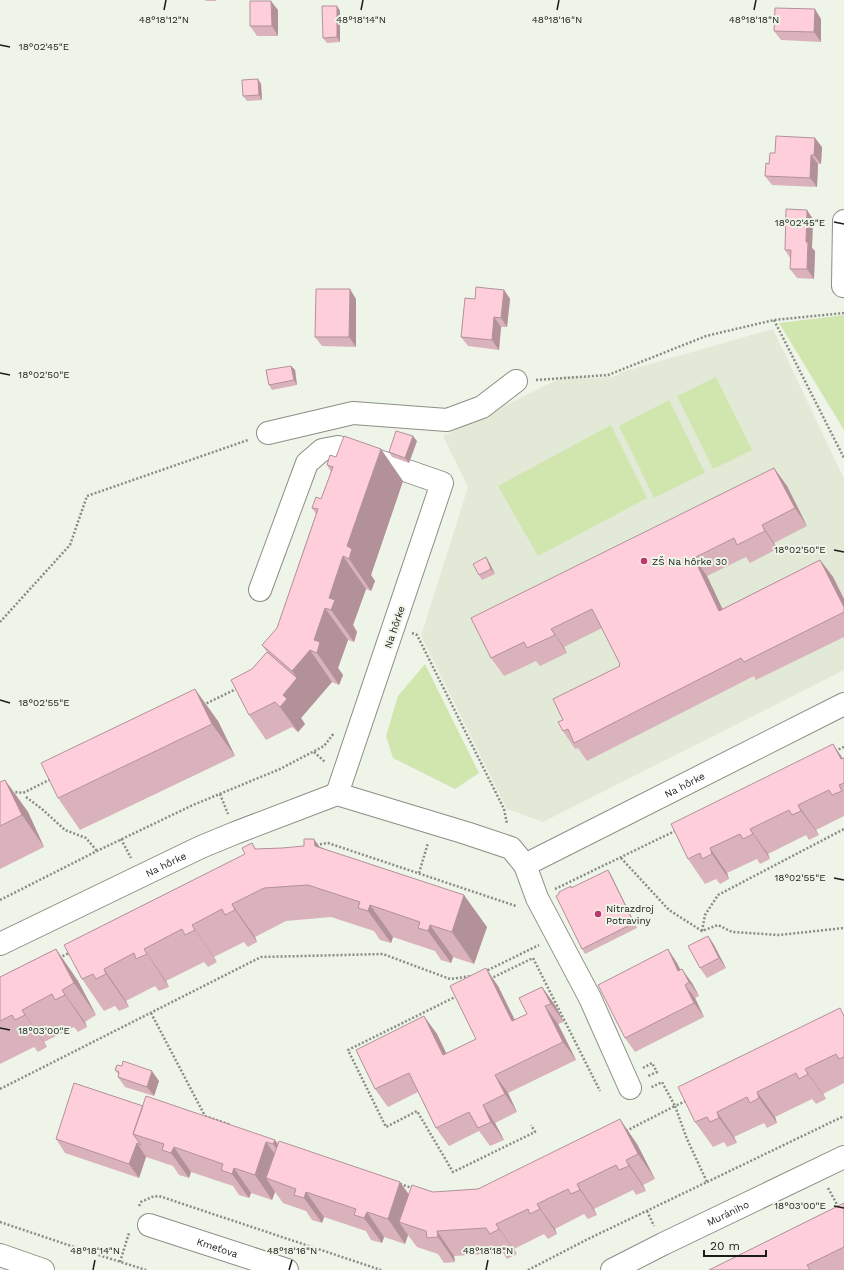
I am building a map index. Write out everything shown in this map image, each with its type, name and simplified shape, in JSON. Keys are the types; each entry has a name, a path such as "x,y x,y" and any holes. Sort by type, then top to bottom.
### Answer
{"street":[{"path":"843,286 844,221"},
{"path":"268,433 353,413 447,420 482,407 516,381"},
{"path":"260,590 307,463 322,450 315,422"},
{"name":"Na hôrke","path":"0,944 201,847 337,794 442,482 338,447 322,450"},
{"name":"Na hôrke","path":"524,866 844,704"},
{"path":"337,794 510,848 524,866 537,898 637,1082"},
{"name":"Murániho","path":"612,1270 844,1157"},
{"name":"Kmeťova","path":"148,1225 287,1270"},
{"path":"0,1255 43,1270"}],"path":[{"path":"516,381 608,375 706,336 774,320 844,313"},
{"path":"774,320 844,458"},
{"path":"0,622 70,545 87,496 268,433"},
{"path":"394,627 417,635 504,809 510,848"},
{"path":"200,706 243,686"},
{"path":"0,900 193,805 280,769 324,746 337,729"},
{"path":"830,754 844,747"},
{"path":"10,795 15,792 23,793 52,779"},
{"path":"26,797 65,830 86,838 97,851"},
{"path":"419,873 434,824"},
{"path":"537,898 621,858 677,829"},
{"path":"702,931 705,915 718,895 844,829"},
{"path":"314,846 328,843 511,903"},
{"path":"621,858 669,910 702,931"},
{"path":"702,931 718,925 732,932 779,935 844,928"},
{"path":"482,972 543,943"},
{"path":"52,962 73,951"},
{"path":"0,1089 261,957 383,954 450,979 475,976"},
{"path":"490,979 533,958 600,1091"},
{"path":"462,993 348,1050 386,1127 417,1111 454,1172 535,1132 531,1125"},
{"path":"151,1013 205,1116 235,1126"},
{"path":"652,1063 657,1072 637,1082 652,1063"},
{"path":"637,1082 651,1088 662,1082 675,1106 707,1182"},
{"path":"626,1132 689,1100"},
{"path":"528,1270 590,1238 844,1116"},
{"path":"819,1169 840,1211"},
{"path":"393,1182 416,1190"},
{"path":"152,1197 159,1196 381,1270"},
{"path":"0,1222 146,1270"}],"shaded area":[{"name":"ZŠ Na hôrke 30","path":"773,329 844,479 844,670 543,822 507,809 421,636 468,487 443,436 565,376 602,378 607,376 613,377 622,372"}],"green space":[{"path":"844,315 844,430 779,323"},
{"path":"716,377 752,450 713,469 677,396"},
{"path":"669,400 705,473 654,498 619,426"},
{"path":"611,425 647,498 538,556 498,486"},
{"path":"425,664 479,773 455,789 393,758 386,736 398,696"}],"building":[{"path":"250,1 271,1 272,26 250,26"},
{"path":"322,6 337,6 337,37 323,38"},
{"path":"775,8 815,9 814,32 774,31"},
{"path":"258,79 259,95 243,96 242,80"},
{"path":"776,136 815,138 814,155 811,155 810,178 765,176 766,163 769,164 770,153 775,153"},
{"path":"786,209 807,210 807,269 790,269 791,250 785,250"},
{"path":"476,287 504,290 501,318 494,317 492,340 461,337 465,298 475,299"},
{"path":"316,289 350,289 349,337 315,337"},
{"path":"291,366 294,380 269,385 266,370"},
{"path":"396,431 413,436 405,458 389,452"},
{"path":"344,436 381,449 347,546 352,549 349,559 343,556 329,598 335,600 331,610 325,608 314,640 320,642 317,653 310,650 292,671 262,645 277,628 318,509 312,508 316,497 321,499 333,467 327,465 330,455 336,457"},
{"path":"774,468 795,508 762,525 765,531 737,545 734,538 694,558 719,611 820,560 844,607 844,612 744,662 741,658 574,743 568,729 563,731 558,722 563,720 553,699 620,666 592,609 551,629 555,635 527,648 524,642 491,658 471,618"},
{"path":"486,557 491,569 479,575 473,564"},
{"path":"267,652 297,678 283,695 287,699 280,707 275,702 249,715 231,680 252,669"},
{"path":"195,689 212,724 58,798 41,763"},
{"path":"833,744 841,759 844,758 844,783 839,785 842,791 832,795 829,790 798,805 801,811 792,815 789,810 750,829 753,834 743,839 740,834 710,848 712,854 702,859 700,853 688,859 671,824"},
{"path":"5,780 22,815 0,826 0,782"},
{"path":"304,839 314,839 315,846 464,895 452,932 430,925 428,931 418,928 420,922 370,905 368,911 358,908 360,902 308,885 264,888 232,904 235,910 225,915 222,909 192,925 195,930 185,935 182,929 144,949 147,954 136,959 134,953 104,969 106,974 96,979 93,974 82,979 64,945 245,854 242,848 252,843 255,849 282,848 304,846"},
{"name":"Nitrazdroj Potraviny","path":"608,870 634,923 582,949 556,896 559,892 571,886 571,888"},
{"path":"708,936 719,958 700,968 688,946"},
{"path":"56,949 74,983 62,990 65,995 55,1000 52,994 22,1010 25,1015 15,1020 12,1015 0,1021 0,977"},
{"path":"668,949 678,971 682,969 689,982 685,985 694,1003 625,1038 598,985"},
{"path":"486,968 512,1021 527,1014 519,998 542,987 551,1004 545,1006 563,1042 495,1075 505,1094 483,1105 491,1122 478,1128 469,1112 436,1128 409,1073 375,1089 356,1050 424,1016 443,1055 476,1039 450,986"},
{"path":"840,1008 844,1016 844,1057 839,1059 836,1054 805,1069 808,1074 799,1079 796,1073 757,1092 759,1098 750,1103 747,1097 717,1112 719,1118 710,1122 707,1117 695,1122 678,1087"},
{"path":"123,1061 152,1071 147,1087 118,1077 119,1072 115,1070 117,1065 122,1066"},
{"path":"74,1083 143,1106 133,1134 141,1145 137,1143 129,1164 56,1139"},
{"path":"146,1096 275,1140 273,1144 266,1142 255,1175 234,1168 232,1174 221,1170 223,1164 174,1147 171,1153 162,1150 164,1144 133,1134"},
{"path":"620,1119 638,1154 626,1160 629,1166 619,1170 616,1165 577,1184 580,1190 571,1194 568,1189 537,1204 540,1209 530,1214 528,1209 496,1224 499,1229 490,1234 486,1228 437,1231 438,1237 427,1238 426,1231 399,1222 412,1185 433,1192 478,1189"},
{"path":"279,1141 400,1182 388,1219 367,1212 364,1218 354,1215 356,1209 306,1192 304,1198 294,1195 296,1189 266,1178"},
{"path":"844,1203 844,1247 807,1265 810,1270 709,1270"}],"place":[{"name":"ZŠ Na hôrke 30","path":"644,561"},
{"name":"Nitrazdroj Potraviny","path":"598,914"}]}
